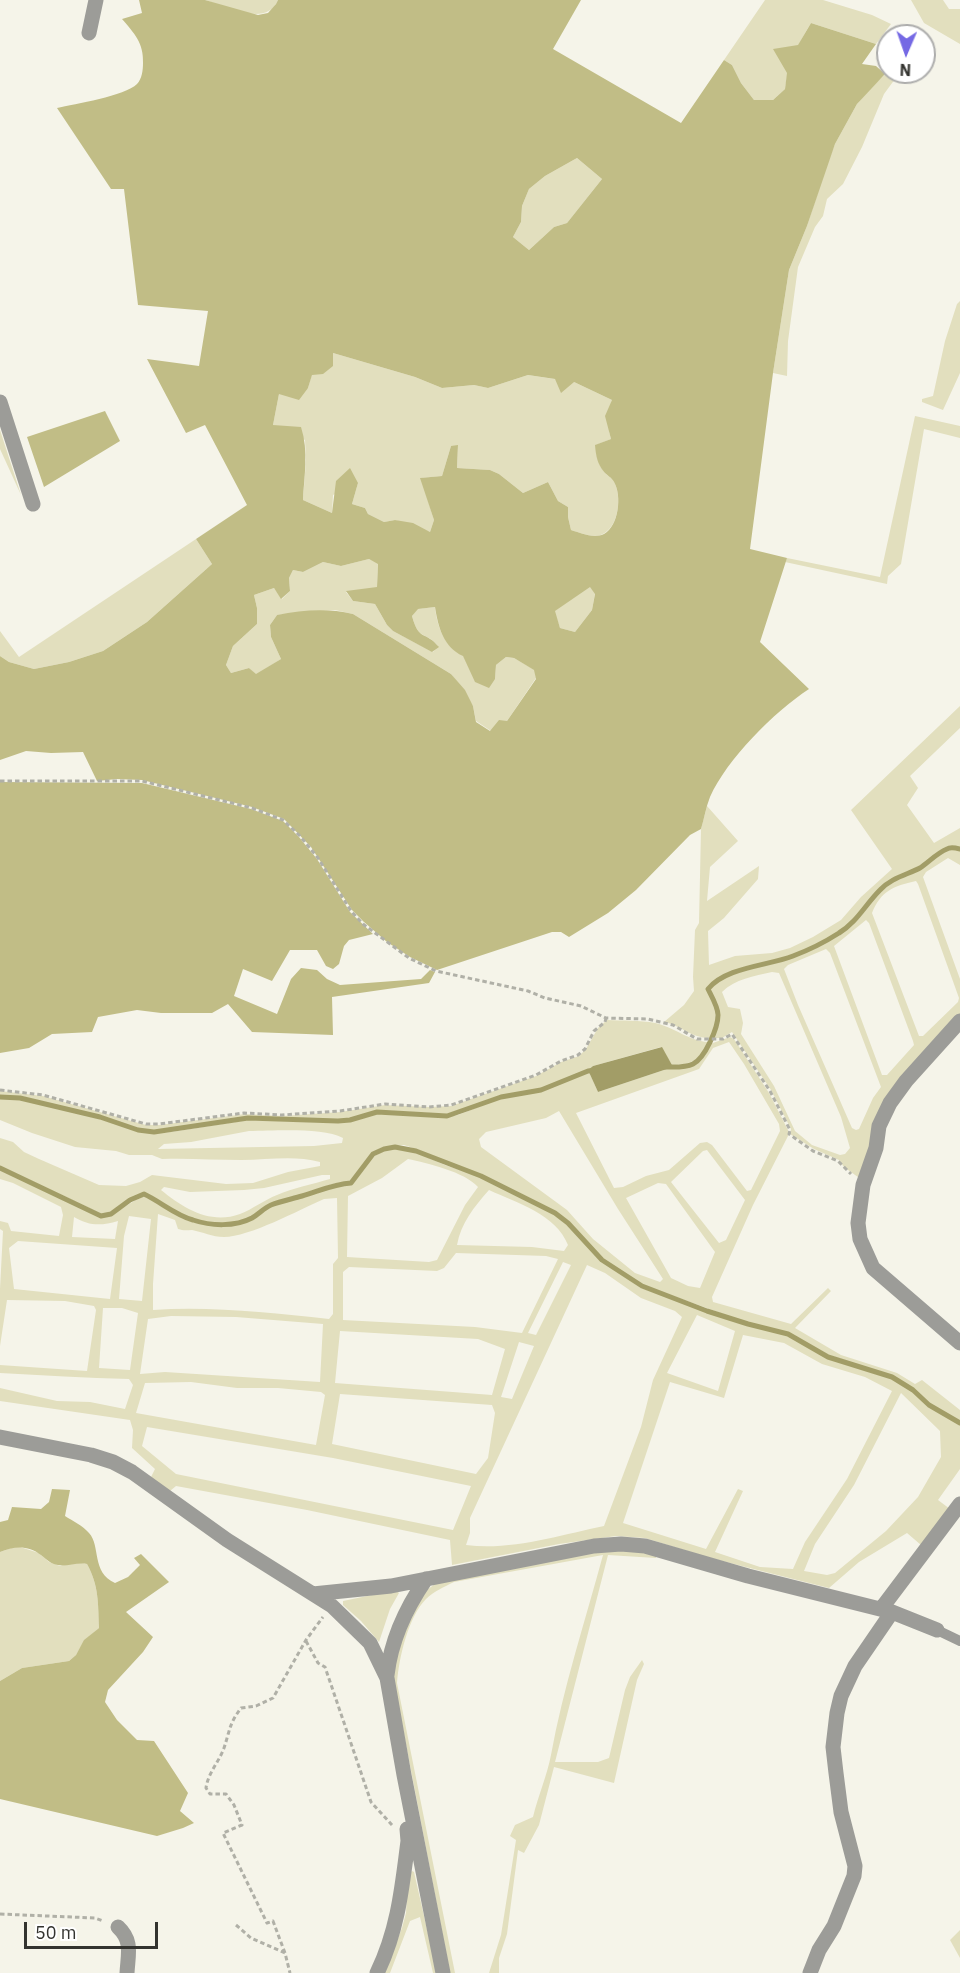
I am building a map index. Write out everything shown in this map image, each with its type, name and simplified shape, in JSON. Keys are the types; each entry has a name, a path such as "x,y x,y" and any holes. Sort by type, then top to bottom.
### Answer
{"street":[{"path":"89,33 96,0"},
{"path":"0,402 33,504"},
{"path":"960,1021 920,1065 890,1103 879,1126 876,1148 863,1185 858,1223 860,1239 873,1268 960,1342"},
{"path":"0,1437 91,1455 113,1462 132,1472 226,1540 332,1606 370,1643 387,1678"},
{"path":"810,1973 819,1950 834,1926 854,1876 855,1866 841,1812 833,1747 841,1696 886,1610 960,1504"},
{"path":"313,1594 391,1586 594,1546 621,1544 655,1549 748,1576 886,1610 937,1630"},
{"path":"426,1579 416,1593 396,1636 389,1656 387,1678 443,1973"},
{"path":"378,1973 391,1942 403,1881 408,1841 404,1775"},
{"path":"118,1927 126,1935 129,1946 127,1973"}],"lane":[{"path":"937,1630 960,1641"}],"path":[{"path":"0,781 142,781 252,808 283,820 318,858 351,911 387,943 409,958 436,971 528,991 580,1006 606,1018 648,1019 673,1025 697,1039 723,1039 732,1034 770,1091 790,1130 789,1134 813,1150 838,1161 863,1185"},
{"path":"0,1090 43,1095 146,1124 244,1113 282,1115 340,1111 385,1104 429,1107 451,1105 536,1075 561,1061 578,1055 585,1049 594,1031 605,1022 606,1018"},
{"path":"290,1973 273,1921 267,1923 223,1833 242,1825 234,1805 226,1794 210,1794 206,1788 207,1781 223,1750 232,1720 241,1708 265,1703 273,1698 306,1640 332,1606"},
{"path":"306,1640 318,1664 325,1667 371,1802 408,1841"},
{"path":"0,1914 95,1918 118,1927"},
{"path":"236,1925 251,1938 285,1953"}],"shaded area":[{"path":"139,0 205,0 258,15 268,13 278,0 581,0 553,49 681,123 724,60 732,65 741,83 754,100 773,100 785,89 787,73 773,49 798,45 811,23 876,44 862,64 876,66 876,84 857,104 835,144 807,226 789,270 750,549 787,558 760,642 809,689 767,723 728,767 710,797 701,829 690,835 636,890 608,913 569,937 561,932 552,932 437,970 410,957 387,942 364,922 352,910 311,847 284,819 252,807 142,780 97,781 83,752 26,751 0,760 0,656 9,662 34,669 69,662 103,651 147,622 212,564 196,539 247,505 205,425 186,433 147,359 199,366 208,311 138,305 124,189 111,189 57,108 111,96 131,88 140,80 142,50 134,34 122,19 142,13","holes":["577,158 602,179 567,223 554,227 529,250 513,237 521,222 522,206 529,189 545,176","333,353 415,377 442,388 474,385 488,388 528,375 555,379 561,393 574,382 612,400 605,416 611,439 595,445 600,466 613,481 618,494 618,510 613,524 604,534 596,536 571,530 568,507 558,501 548,482 523,493 499,474 490,470 457,468 458,445 451,446 442,476 420,478 434,520 430,532 413,523 395,520 384,522 368,514 365,508 352,504 358,483 350,468 336,481 332,513 303,500 305,446 301,427 273,425 279,394 299,400 308,388 312,375 323,374 333,366","369,559 378,564 377,587 346,591 353,601 375,604 393,631 432,652 439,647 420,633 412,616 418,609 435,607 446,642 463,656 475,682 489,688 495,679 496,665 506,657 514,658 534,670 536,679 507,721 499,720 490,731 476,722 473,706 465,690 451,674 353,614 343,612 315,610 277,615 270,625 271,637 281,659 256,674 249,668 231,673 226,665 233,646 257,624 254,595 274,588 281,599 290,591 289,578 293,570 303,572 323,562 341,566","590,587 595,594 592,610 575,632 560,628 555,611"]},
{"path":"205,0 278,0 273,8 265,13 255,14 234,10"},
{"path":"765,0 823,0 872,15 891,24 876,24 876,44 811,23 794,54 785,89 773,100 754,100 741,83 732,65 724,60"},
{"path":"911,0 943,0 949,9 960,9 960,44 936,30 936,24 924,23"},
{"path":"876,83 891,84 884,94 862,147 843,184 827,199 823,216 815,227 798,267 788,341 787,376 773,373 789,270 807,226 835,144 857,104"},
{"path":"577,158 602,179 567,223 554,227 529,250 513,237 521,222 522,206 529,189 545,176"},
{"path":"960,301 960,373 943,410 922,402 922,399 933,396 945,341"},
{"path":"333,353 415,377 442,388 474,385 488,388 528,375 574,382 612,400 609,431 611,439 596,445 600,466 613,481 618,495 618,510 613,524 603,534 595,536 571,530 568,507 558,501 548,482 523,493 499,474 490,470 457,468 458,446 451,446 442,476 421,478 434,520 430,532 395,520 384,522 368,514 365,508 352,504 358,483 333,495 332,513 303,500 305,440 273,425 279,394 308,388 312,374"},
{"path":"105,411 120,441 44,487 27,437"},
{"path":"915,416 960,426 960,438 924,429 901,564 888,576 887,584 785,562 787,558 880,577"},
{"path":"0,430 21,495 0,449"},
{"path":"196,539 212,564 147,622 103,651 69,662 34,669 9,662 0,656 0,631 19,657"},
{"path":"369,559 378,563 377,588 346,592 353,601 375,604 393,631 433,652 438,646 420,633 412,616 417,609 435,607 446,641 463,655 476,682 495,679 496,665 506,657 514,658 535,670 536,678 507,721 491,731 476,721 473,706 451,674 353,614 335,610 277,615 270,625 271,637 281,659 256,675 249,668 231,673 226,665 233,646 257,624 254,595 274,588 282,599 290,591 289,578 293,570 303,572 323,562 341,566"},
{"path":"590,586 595,593 592,610 575,632 560,628 554,611"},
{"path":"960,706 960,728 910,776 918,788 907,805 934,843 960,828 960,847 946,848 920,866 884,884 849,924 836,934 808,949 745,967 714,982 707,989 716,1013 710,1038 697,1036 664,1022 684,1005 694,991 695,930 699,923 701,829 707,806 738,841 710,867 707,901 759,866 758,879 724,918 708,931 709,965 735,956 772,953 790,948 841,920 861,897 892,869 851,810"},
{"path":"0,782 142,783 251,809 283,821 317,859 350,912 373,934 349,940 344,946 339,964 333,969 326,966 317,950 290,950 272,981 243,969 234,996 277,1014 291,979 301,968 317,970 327,979 340,985 421,979 430,970 435,972 429,983 332,997 333,1035 252,1032 228,1004 212,1013 161,1013 137,1010 98,1017 92,1032 52,1034 29,1048 0,1053"},
{"path":"948,849 960,850 960,865 948,858 926,872 923,877 960,979 960,1016 903,1076 862,1180 844,1167 839,1160 814,1149 790,1134 791,1129 771,1090 732,1032 722,1038 713,1038 718,1024 718,1013 710,989 728,976 793,957 833,939 862,915 885,887 926,866","holes":["916,881 918,884 959,998 958,1002 923,1036 919,1036 872,913 879,899 894,888","866,920 869,923 914,1045 887,1075 882,1075 834,946","826,949 830,953 881,1087 873,1098 859,1129 852,1128 798,1005 784,969 788,965","772,972 779,973 841,1117 850,1148 845,1154 840,1155 812,1145 795,1131 774,1086 741,1034 743,1023 740,1009 728,1007 722,992 739,981"]},
{"path":"607,1020 655,1023 694,1039 708,1042 698,1057 686,1064 672,1065 661,1047 593,1066 540,1089 500,1096 447,1114 377,1110 350,1119 338,1120 248,1117 154,1131 21,1096 0,1096 0,1091 43,1096 146,1125 245,1114 282,1116 340,1112 385,1105 451,1106 536,1076 561,1062 579,1056 586,1049 598,1028"},
{"path":"730,1037 734,1039 769,1093 788,1130 788,1136 753,1205 712,1297 713,1302 791,1324 828,1288 831,1291 795,1328 841,1355 897,1373 915,1384 922,1380 960,1410 960,1421 930,1404 914,1389 893,1376 829,1355 789,1333 748,1323 643,1285 603,1259 569,1221 556,1212 482,1175 404,1145 383,1147 372,1153 351,1181 332,1184 275,1203 248,1219 228,1223 206,1222 186,1217 144,1193 129,1199 110,1213 102,1214 0,1166 0,1138 13,1142 24,1152 99,1185 126,1186 152,1175 226,1184 253,1183 288,1172 320,1166 320,1162 291,1158 162,1159 152,1155 129,1155 116,1151 75,1147 0,1120 0,1098 20,1099 100,1119 137,1131 154,1133 248,1120 338,1123 377,1113 447,1117 501,1098 541,1092 589,1072 598,1092 670,1068 690,1067 698,1063 710,1044","holes":["729,1042 779,1124 780,1131 751,1190 747,1191 712,1145 707,1142 700,1143 669,1170 646,1176 623,1187 614,1188 576,1113 699,1069 713,1048","559,1111 663,1279 660,1282 635,1273 593,1239 567,1210 481,1147 479,1139 486,1132 546,1118","249,1131 311,1131 343,1138 342,1143 314,1146 158,1149 164,1144 191,1142","707,1150 745,1200 726,1240 719,1243 671,1182 703,1151","330,1175 330,1179 296,1188 229,1217 198,1213 178,1203 161,1190 164,1187 190,1192 264,1188","658,1183 666,1184 715,1252 700,1288 688,1286 671,1278 626,1198"]},
{"path":"662,1047 672,1065 670,1068 598,1092 588,1070 593,1066"},
{"path":"396,1148 415,1152 481,1177 554,1214 567,1223 601,1261 641,1288 747,1325 788,1336 827,1358 892,1378 912,1391 928,1406 960,1424 960,1469 938,1500 950,1509 921,1545 907,1533 859,1562 829,1588 710,1558 645,1538 616,1536 559,1544 452,1565 450,1540 176,1486 170,1491 150,1479 155,1469 132,1448 133,1430 130,1420 0,1401 0,1388 57,1401 90,1402 125,1409 133,1385 129,1379 0,1373 0,1365 87,1371 96,1310 94,1306 65,1301 7,1300 0,1346 3,1231 0,1229 0,1221 8,1223 11,1231 59,1236 63,1215 61,1207 0,1179 0,1169 101,1217 144,1196 186,1220 223,1226 255,1218 275,1205 333,1187 352,1184 374,1157","holes":["408,1159 455,1173 478,1187 465,1205 437,1260 429,1262 347,1257 348,1196 382,1178","489,1190 545,1217 555,1225 568,1245 564,1251 532,1247 457,1245 465,1222","337,1198 338,1258 333,1264 333,1314 329,1319 263,1312 153,1310 158,1214 175,1220 178,1229 215,1236 234,1236 260,1228 324,1199","129,1216 151,1219 142,1301 119,1299 124,1236","74,1217 95,1224 118,1221 115,1239 72,1237","18,1241 117,1248 110,1299 14,1289 9,1248","456,1253 546,1256 558,1259 522,1333 475,1327 343,1320 343,1272 349,1267 437,1271 444,1268","563,1262 571,1265 536,1335 528,1333","587,1265 605,1273 641,1298 675,1311 682,1317 653,1380 641,1427 604,1526 518,1544 466,1545 470,1533 470,1518","103,1308 122,1308 138,1313 130,1370 99,1368","697,1315 735,1331 718,1391 667,1373","171,1316 236,1317 323,1324 320,1382 165,1372 140,1374 148,1319","340,1331 478,1339 505,1349 492,1395 335,1383","743,1335 784,1343 822,1364 865,1377 892,1391 847,1479 805,1542 793,1569 760,1567 715,1552 743,1491 738,1489 706,1549 623,1523 670,1382 724,1398","519,1342 534,1346 512,1399 501,1397","191,1382 237,1388 278,1388 321,1392 325,1395 316,1445 136,1413 145,1383","901,1393 940,1431 941,1457 918,1497 886,1531 835,1573 827,1575 804,1571 815,1544 854,1485","340,1394 492,1405 495,1413 488,1458 476,1474 332,1444","147,1427 333,1458 471,1486 453,1530 176,1474 142,1446"]},
{"path":"52,1489 70,1490 65,1516 81,1526 93,1538 99,1566 107,1578 115,1583 128,1577 140,1565 134,1558 141,1554 169,1582 126,1612 153,1637 143,1652 108,1690 105,1702 117,1720 137,1740 154,1741 188,1793 180,1811 194,1823 183,1828 157,1836 0,1799 0,1681 22,1668 69,1661 76,1655 84,1640 99,1628 96,1587 87,1564 56,1564 26,1548 0,1552 0,1522 8,1520 12,1507 41,1509 49,1502"},
{"path":"17,1546 39,1553 49,1562 60,1566 76,1562 87,1564 96,1587 99,1628 85,1640 76,1655 69,1661 22,1668 0,1681 0,1552"},
{"path":"607,1549 656,1554 656,1558 608,1555 555,1762 598,1762 609,1758 625,1690 630,1677 642,1660 644,1664 637,1680 614,1783 554,1767 539,1825 524,1853 518,1850 507,1934 499,1958 499,1973 489,1973 501,1935 516,1840 510,1836 515,1825 533,1817 603,1555 454,1582 426,1599 409,1627 402,1650 397,1683 455,1973 450,1973 392,1672 397,1649 424,1592 435,1584"},
{"path":"396,1590 399,1593 390,1609 379,1642 343,1605 343,1601"},
{"path":"412,1871 437,1973 433,1973 420,1917 410,1921 390,1973 384,1973 402,1928 406,1913 408,1875"},
{"path":"960,1930 960,1958 950,1940"}],"waterway":[{"path":"665,1067 683,1067 693,1064 702,1056 713,1035 717,1021 717,1009 708,989 716,982 725,976 793,956 823,943 851,924 889,882 920,868 948,848 960,849"},
{"path":"0,1097 20,1098 100,1117 138,1130 154,1132 248,1118 338,1121 377,1112 447,1116 501,1097 541,1090 596,1070"},
{"path":"0,1168 101,1216 111,1214 130,1200 144,1194 186,1218 223,1225 245,1221 268,1206 279,1202 351,1183 373,1154 384,1149 395,1147 416,1151 481,1176 555,1213 568,1223 602,1260 642,1286 707,1311 788,1334 828,1357 892,1377 913,1390 929,1405 960,1423"}]}
